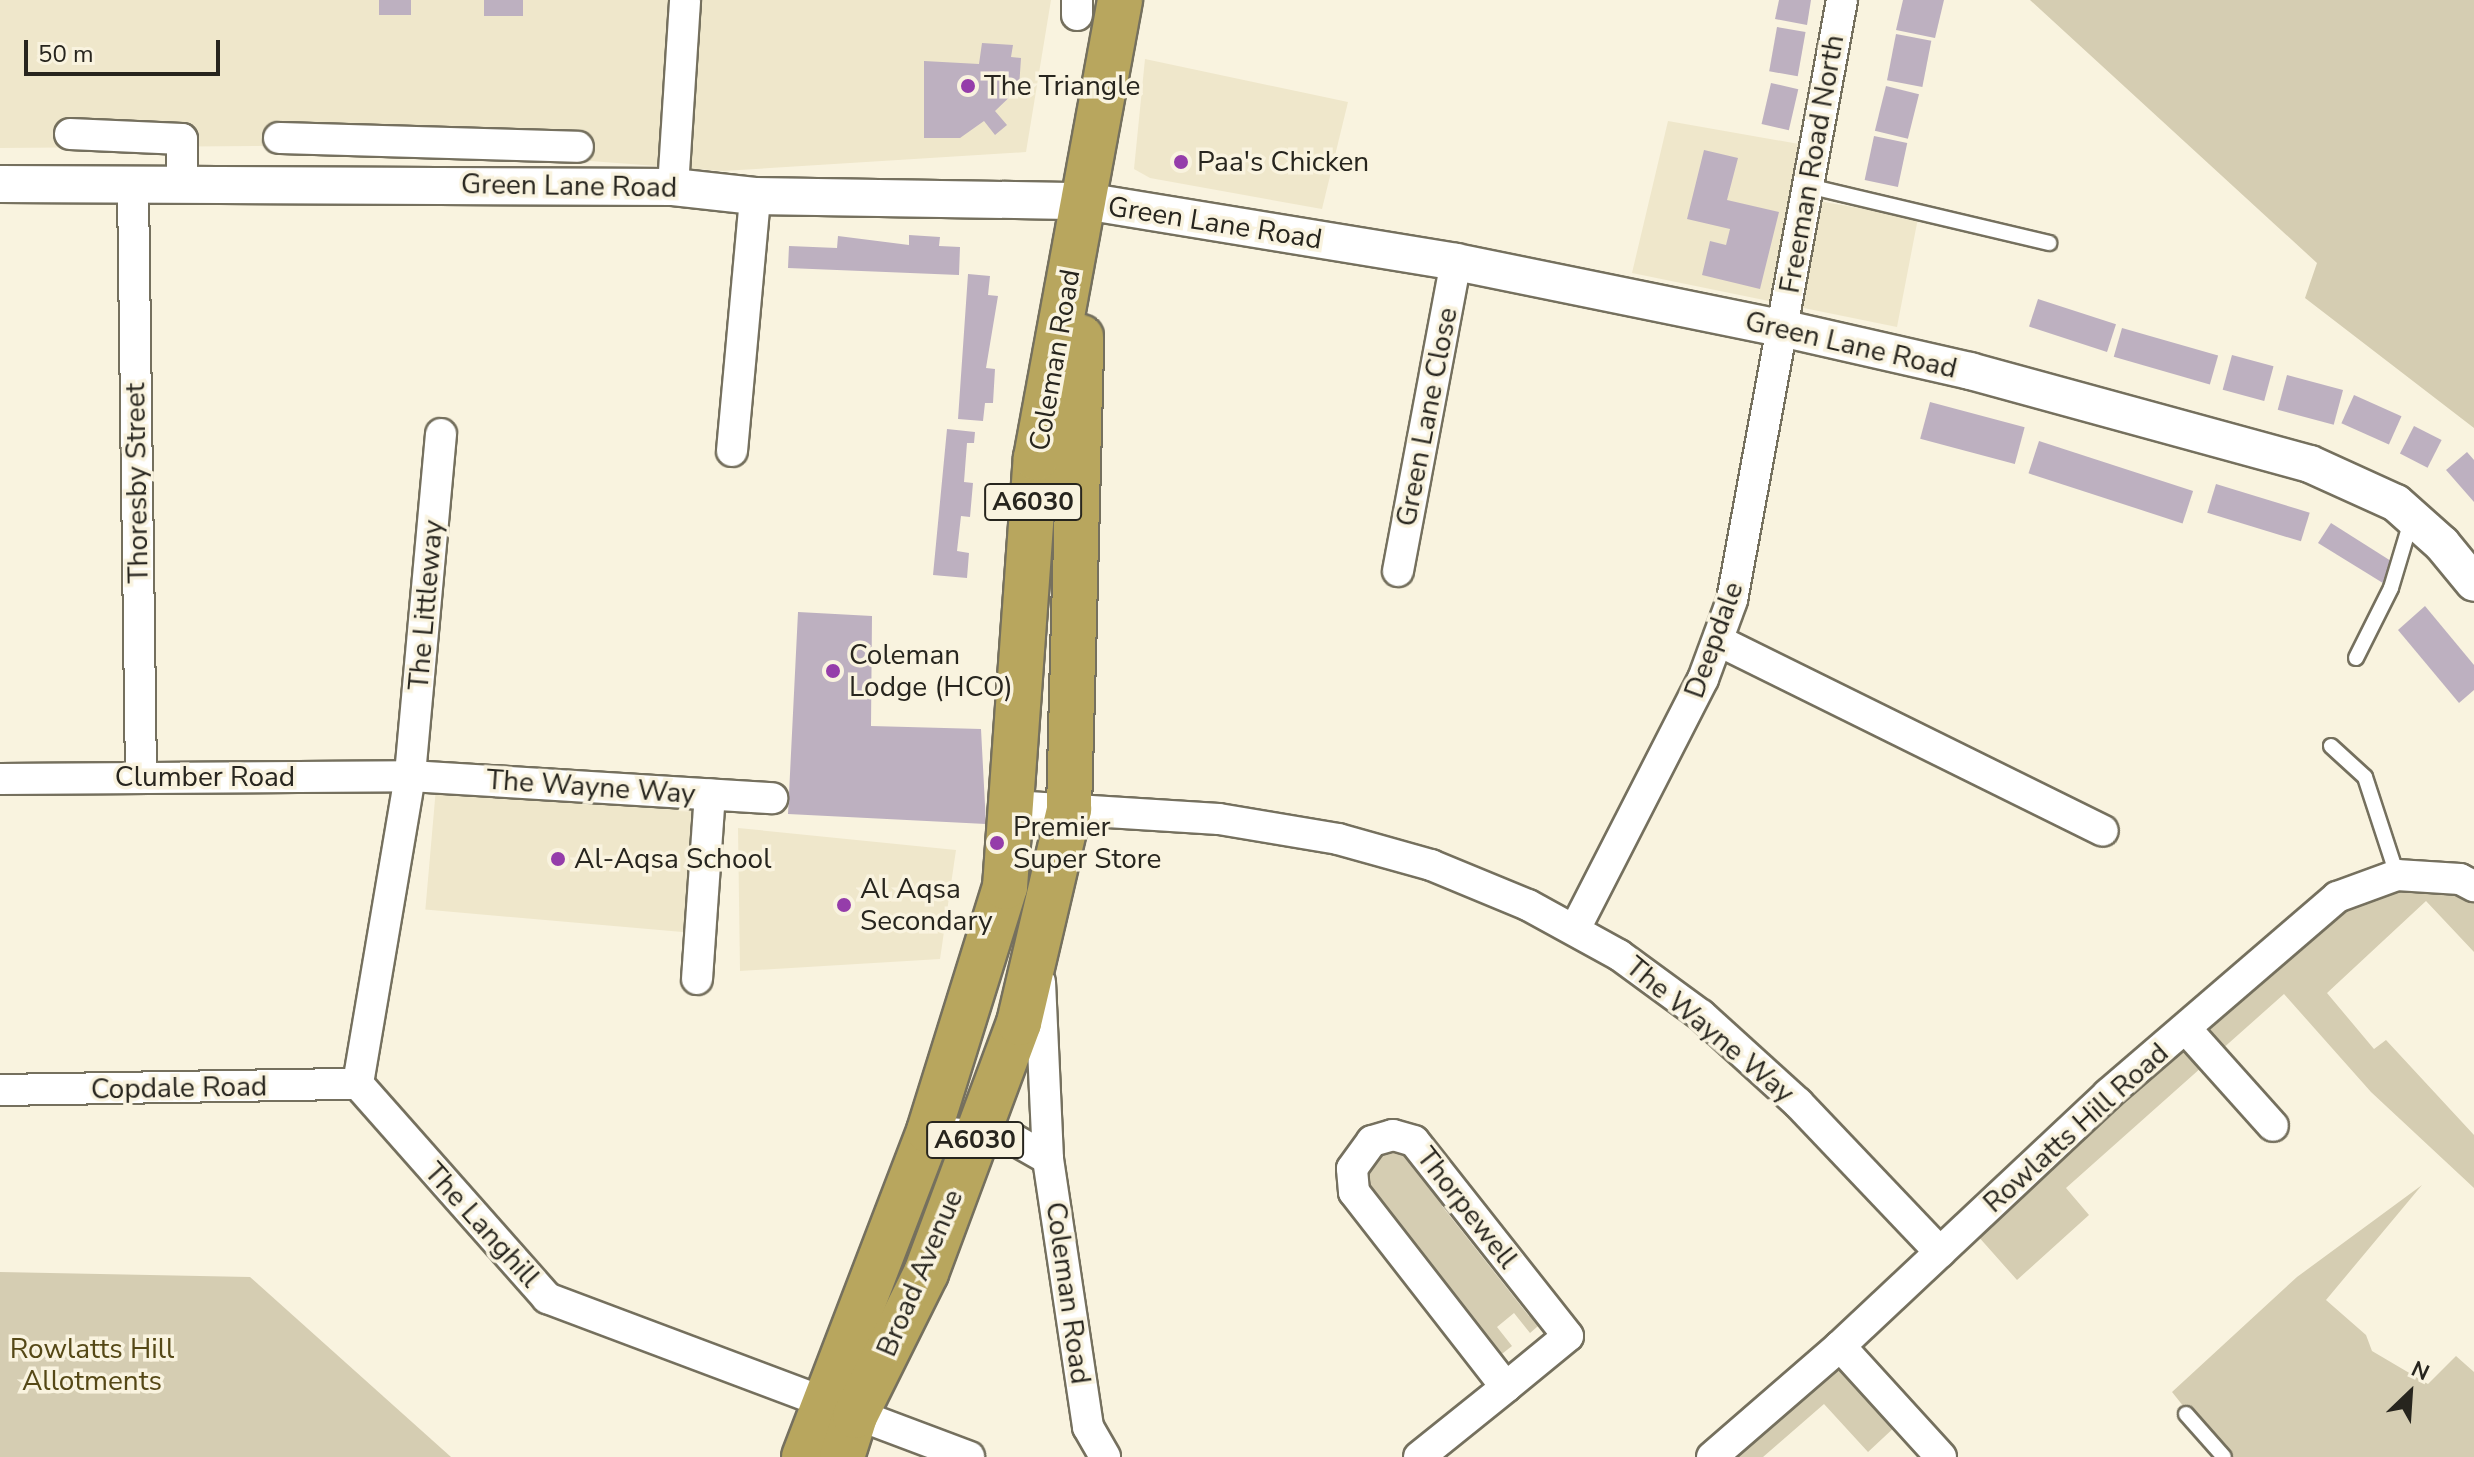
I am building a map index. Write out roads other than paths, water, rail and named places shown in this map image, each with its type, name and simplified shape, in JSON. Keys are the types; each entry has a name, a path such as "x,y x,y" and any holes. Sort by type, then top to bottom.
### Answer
{"highway":[{"name":"Coleman Road","path":"1012,806 1036,458 1120,0"},
{"name":"Coleman Road","path":"1069,809 1084,201"},
{"name":"Broad Avenue","path":"842,1457 839,1411 1005,887 1012,806"},
{"name":"Broad Avenue","path":"804,1457 839,1411 926,1273 1019,1023 1069,809"}],"street":[{"path":"673,187 685,0"},
{"name":"Freeman Road North","path":"1781,328 1842,0"},
{"path":"70,134 182,139 182,186"},
{"path":"279,138 578,147"},
{"path":"436,143 436,184"},
{"name":"Green Lane Road","path":"0,184 133,189 436,184 673,187 755,196 1084,201 1456,262 1781,328 1970,371 2310,464 2404,510"},
{"name":"Thoresby Street","path":"133,189 141,778"},
{"path":"732,451 755,196"},
{"name":"Green Lane Close","path":"1398,571 1456,262"},
{"name":"Deepdale","path":"1575,929 1719,641 1742,558 1781,328"},
{"name":"The Littleway","path":"410,776 441,434"},
{"path":"2404,510 2474,583"},
{"path":"1719,641 2103,831"},
{"path":"358,1084 410,776"},
{"name":"Clumber Road","path":"0,779 410,776"},
{"name":"The Wayne Way","path":"410,776 772,798"},
{"path":"697,979 710,794"},
{"name":"The Wayne Way","path":"1012,806 1219,819 1338,839 1481,884 1575,929 1661,983 1739,1048 1940,1252"},
{"name":"Rowlatts Hill Road","path":"1712,1457 1840,1346 2108,1094 2337,897 2397,875 2460,879 2474,886"},
{"name":"Coleman Road","path":"1038,944 1048,1159 1088,1427 1105,1457"},
{"path":"2186,1029 2273,1126"},
{"name":"Copdale Road","path":"0,1090 358,1084"},
{"name":"The Langhill","path":"358,1084 547,1298 689,1349 839,1411 969,1457"},
{"path":"929,1131 976,1139 1013,1139 1048,1159"},
{"name":"Thorpewell","path":"1419,1457 1506,1387 1568,1336 1414,1141 1393,1135 1372,1141 1352,1169 1354,1192 1506,1387"},
{"path":"1840,1346 1941,1457"},
{"name":"Coleman Road","path":"1080,1457 1088,1427"}],"lane":[{"path":"1808,186 2049,243"},
{"path":"2356,658 2391,588 2404,510"},
{"path":"2331,746 2365,777 2397,875"},
{"path":"2186,1414 2224,1457"}],"place":[{"name":"The Triangle","path":"968,86"},
{"name":"Paa's Chicken","path":"1181,162"},
{"name":"Coleman Lodge (HCO)","path":"833,671"},
{"name":"Premier Super Store","path":"997,843"},
{"name":"Al-Aqsa School","path":"558,859"},
{"name":"Al Aqsa Secondary","path":"844,905"}],"park label":[{"name":"Rowlatts Hill Allotments","path":"92,1365"}]}
